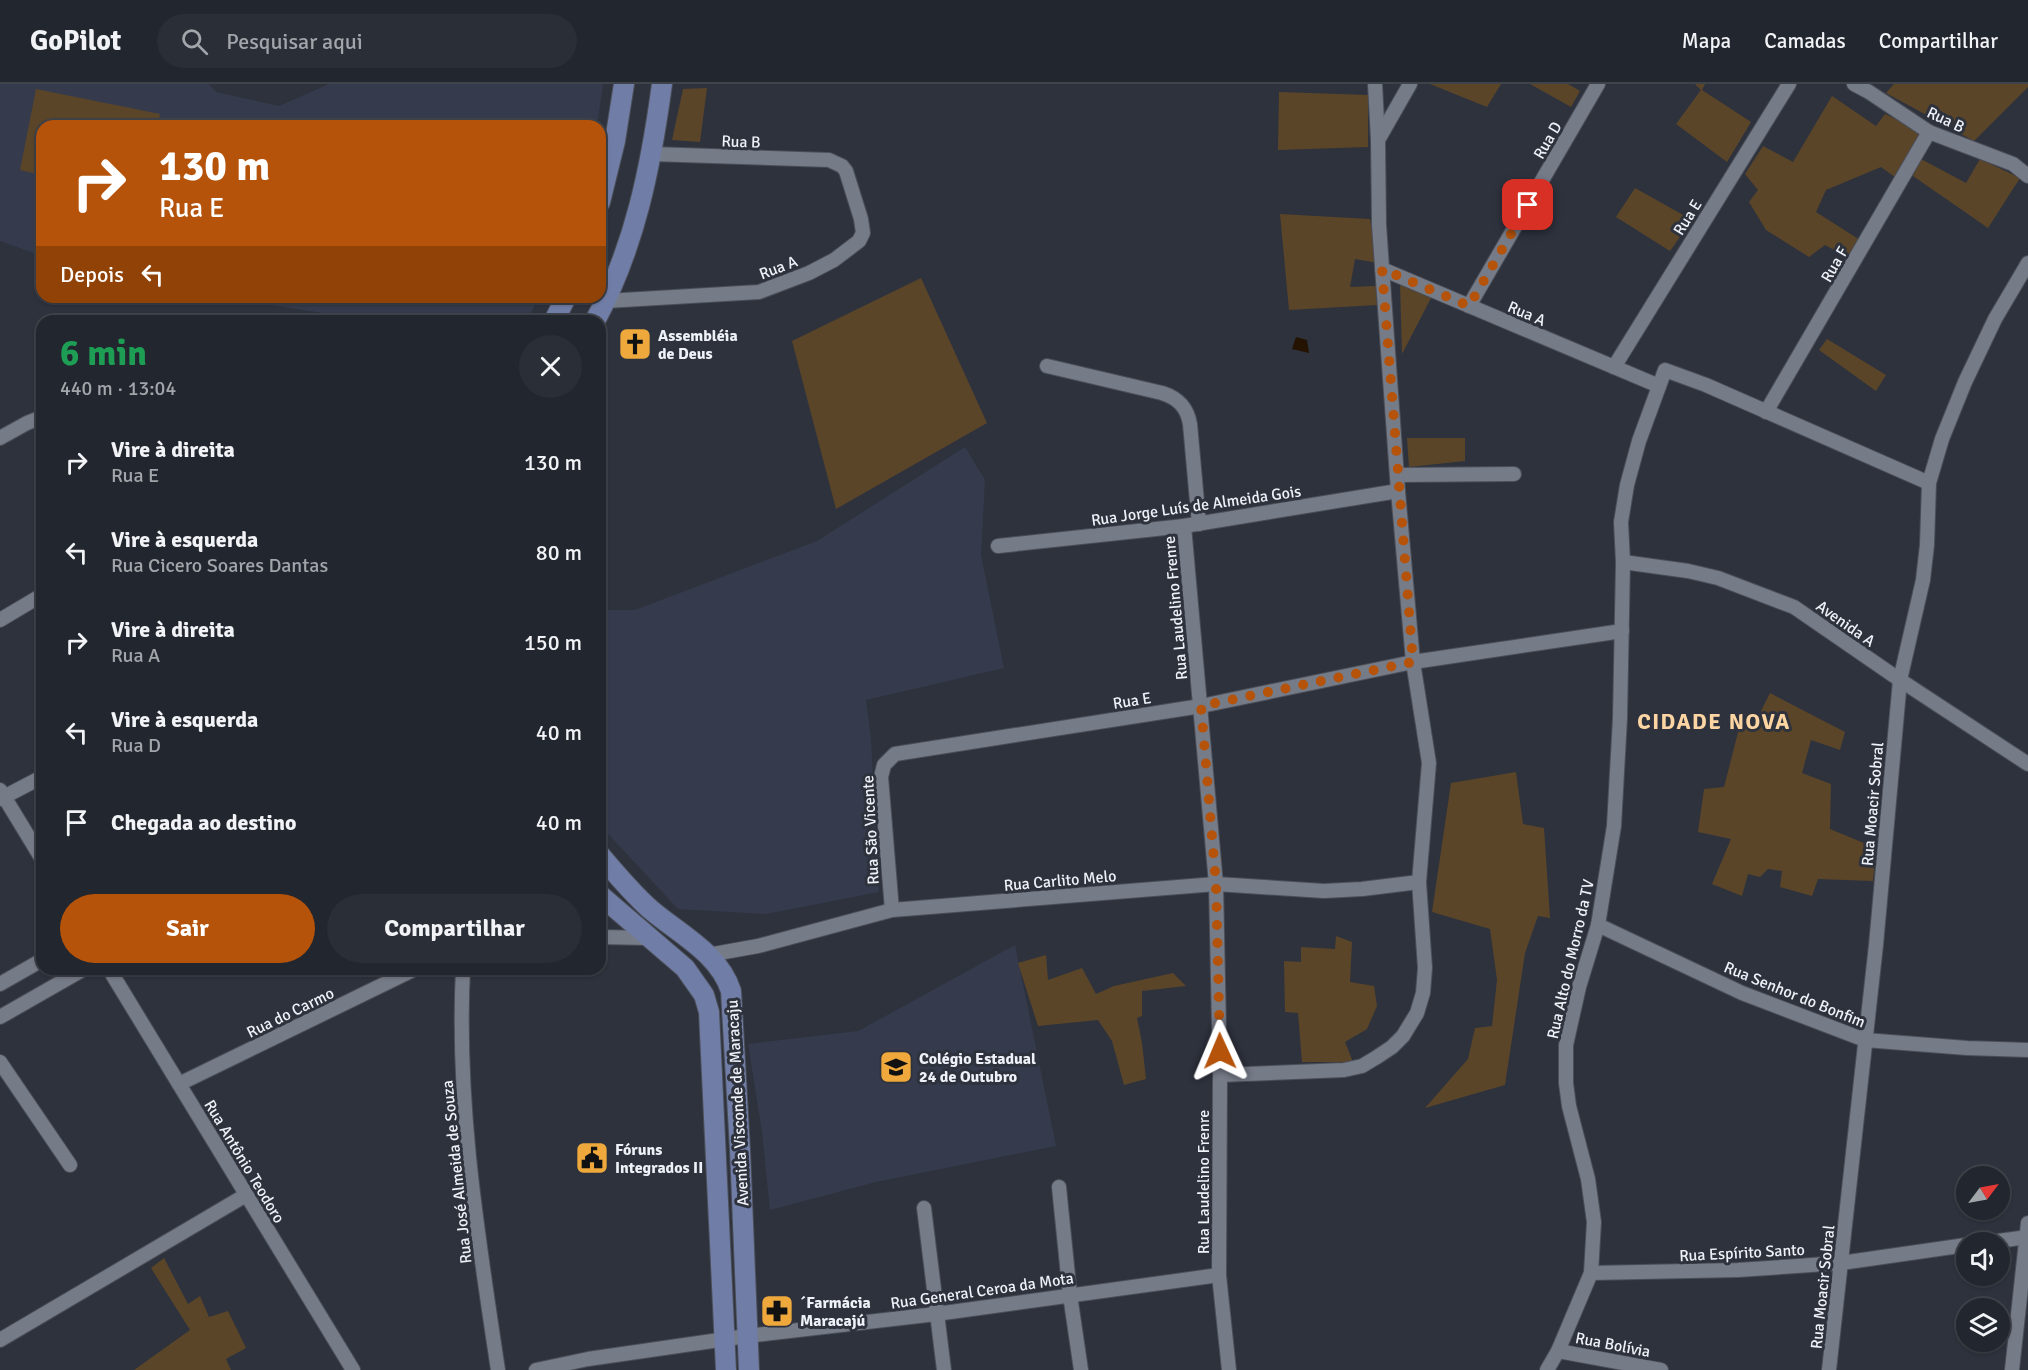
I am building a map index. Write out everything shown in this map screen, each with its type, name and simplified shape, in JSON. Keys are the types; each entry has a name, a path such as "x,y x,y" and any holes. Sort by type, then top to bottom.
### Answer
{"main road":[{"path":"606,178 615,141 624,84"},
{"path":"606,301 632,234 652,154 662,84"},
{"name":"Avenida Visconde de Maracaju","path":"606,862 650,909 708,955 729,985 733,1010 749,1370"},
{"name":"Avenida Visconde de Maracaju","path":"606,900 686,968 704,995 709,1012 726,1370"}],"street":[{"path":"1220,1075 1354,1069 1370,1062 1392,1047 1403,1036 1417,1013 1422,993 1425,968 1419,882 1429,763 1413,662 1398,491 1379,225 1375,84"},
{"path":"1378,140 1410,84"},
{"name":"Rua D","path":"1469,306 1599,84"},
{"name":"Rua E","path":"1614,367 1789,84"},
{"name":"Rua B","path":"1854,84 1929,132 2013,164 2028,176"},
{"name":"Rua F","path":"1766,412 1929,132"},
{"name":"Rua B","path":"652,154 829,160"},
{"name":"Rua A","path":"606,301 759,292 799,277 834,260 859,241 863,233 846,171 842,166 829,160"},
{"name":"Rua Moacir Sobral","path":"1829,1370 1876,945 1900,680 1923,580 1927,545 1929,483 1942,439 1965,382 1995,319 2028,263"},
{"name":"Rua A","path":"1382,269 1659,386"},
{"name":"Rua Laudelino Frenre","path":"1047,366 1162,393 1179,401 1187,412 1190,423 1199,524"},
{"name":"Rua Alto do Morro da TV","path":"1547,1370 1558,1351 1591,1273 1594,1222 1588,1179 1569,1106 1565,1069 1566,1045 1578,987 1598,926 1614,826 1622,632 1621,522 1627,484 1665,370 1706,385 1766,412"},
{"path":"1766,412 1929,483"},
{"path":"0,438 36,419"},
{"path":"1398,475 1514,474"},
{"name":"Rua Jorge Luís de Almeida Gois","path":"998,546 1199,524 1398,491"},
{"name":"Rua Laudelino Frenre","path":"1184,526 1216,884 1220,1075 1219,1275 1229,1370"},
{"name":"Avenida A","path":"1623,562 1688,571 1718,578 1794,607 2028,764"},
{"path":"0,620 36,599"},
{"name":"Rua E","path":"895,754 1201,706 1413,662 1622,632"},
{"name":"Rua São Vicente","path":"892,910 881,777 884,765 895,754"},
{"path":"36,780 1,796 36,850"},
{"name":"Rua Carlito Melo","path":"708,955 758,946 892,910 1216,884 1324,891 1419,882"},
{"name":"Rua Senhor do Bonfim","path":"1598,926 1742,993 1865,1040 1966,1048 2028,1050"},
{"path":"606,938 649,938"},
{"path":"0,984 36,963"},
{"path":"0,1017 74,975"},
{"name":"Rua Antônio Teodoro","path":"113,975 353,1370"},
{"name":"Rua do Carmo","path":"179,1084 403,975"},
{"name":"Rua José Almeida de Souza","path":"463,975 461,1006 464,1113 472,1198 498,1370"},
{"path":"0,1062 70,1165"},
{"path":"1059,1187 1070,1295 1081,1370"},
{"path":"0,1340 246,1195"},
{"path":"924,1208 944,1370"},
{"path":"2012,1370 2028,1223"},
{"path":"2010,1239 2026,1237"},
{"name":"Rua Espírito Santo","path":"1591,1273 1738,1270 1841,1263 1956,1246"},
{"name":"Rua General Ceroa da Mota","path":"536,1370 577,1361 724,1339 936,1314 1219,1275"},
{"name":"Rua Bolívia","path":"1558,1351 1661,1370"}],"shaded area":[{"path":"0,84 209,84 216,92 279,106 329,84 603,84 598,120 36,120 36,254 0,241"},
{"path":"1430,84 1501,84 1487,107"},
{"path":"1530,84 1568,84 1580,91 1571,107"},
{"path":"1695,84 1705,84 1702,90 1751,122 1727,162 1676,124 1701,90"},
{"path":"1894,84 2028,84 2028,87 1974,141 1886,93"},
{"path":"707,88 700,142 672,140 683,89"},
{"path":"36,89 160,114 159,120 36,120 36,174 20,170"},
{"path":"1279,92 1368,95 1368,147 1278,150"},
{"path":"1832,96 1876,126 1885,114 1924,133 1896,178 1881,167 1826,190 1816,212 1860,240 1849,258 1825,245 1809,257 1766,230 1749,202 1758,190 1745,174 1763,146 1793,162"},
{"path":"1921,159 1966,183 1980,159 2020,178 1988,228 1913,176"},
{"path":"1635,188 1692,220 1670,251 1616,217"},
{"path":"1280,214 1370,219 1378,263 1355,259 1350,287 1376,286 1377,305 1289,310"},
{"path":"921,278 987,423 836,509 792,341"},
{"path":"1400,284 1431,298 1402,354"},
{"path":"262,303 536,303 530,315 336,315"},
{"path":"1296,337 1307,340 1309,353 1292,349"},
{"path":"1827,339 1886,375 1876,391 1819,350"},
{"path":"1407,438 1465,438 1465,461 1409,467"},
{"path":"965,447 985,480 981,555 1004,668 866,700 871,738 879,892 766,914 678,909 606,831 606,610 635,610 817,541"},
{"path":"1770,693 1845,732 1840,750 1811,740 1802,773 1831,784 1830,829 1876,848 1873,881 1818,879 1812,896 1780,887 1782,871 1768,869 1760,877 1748,874 1742,896 1712,884 1731,839 1698,832 1704,789 1724,787 1743,713 1758,717"},
{"path":"1516,772 1523,824 1544,828 1550,918 1538,916 1525,953 1505,1085 1425,1108 1468,1059 1475,1028 1492,1026 1497,980 1490,929 1432,912 1451,783"},
{"path":"1336,936 1352,942 1350,982 1374,986 1377,1006 1367,1029 1345,1042 1353,1062 1302,1062 1298,1013 1285,1012 1284,961 1301,962 1301,947 1335,949"},
{"name":"Colégio Estadual 24 de Outubro","path":"1015,945 1056,1146 876,1182 770,1210 762,1132 748,1044 858,1031"},
{"path":"1046,955 1048,980 1082,968 1096,994 1114,986 1173,973 1186,986 1142,991 1142,1016 1137,1018 1146,1079 1124,1085 1112,1041 1098,1020 1038,1026 1018,963"},
{"path":"164,1258 188,1304 200,1296 209,1317 228,1311 246,1348 226,1359 231,1370 134,1370 190,1330 151,1268"}],"place":[{"name":"Assembléia de Deus","path":"635,344"},
{"name":"Colégio Estadual 24 de Outubro","path":"896,1067"},
{"name":"Fóruns Integrados II","path":"592,1158"},
{"name":"´Farmácia Maracajú","path":"777,1311"}],"district":[{"name":"CIDADE NOVA","path":"1714,721"}],"route":[{"path":"1220,1051 1216,884 1201,706 1413,662 1382,269 1469,306 1528,205"}]}
